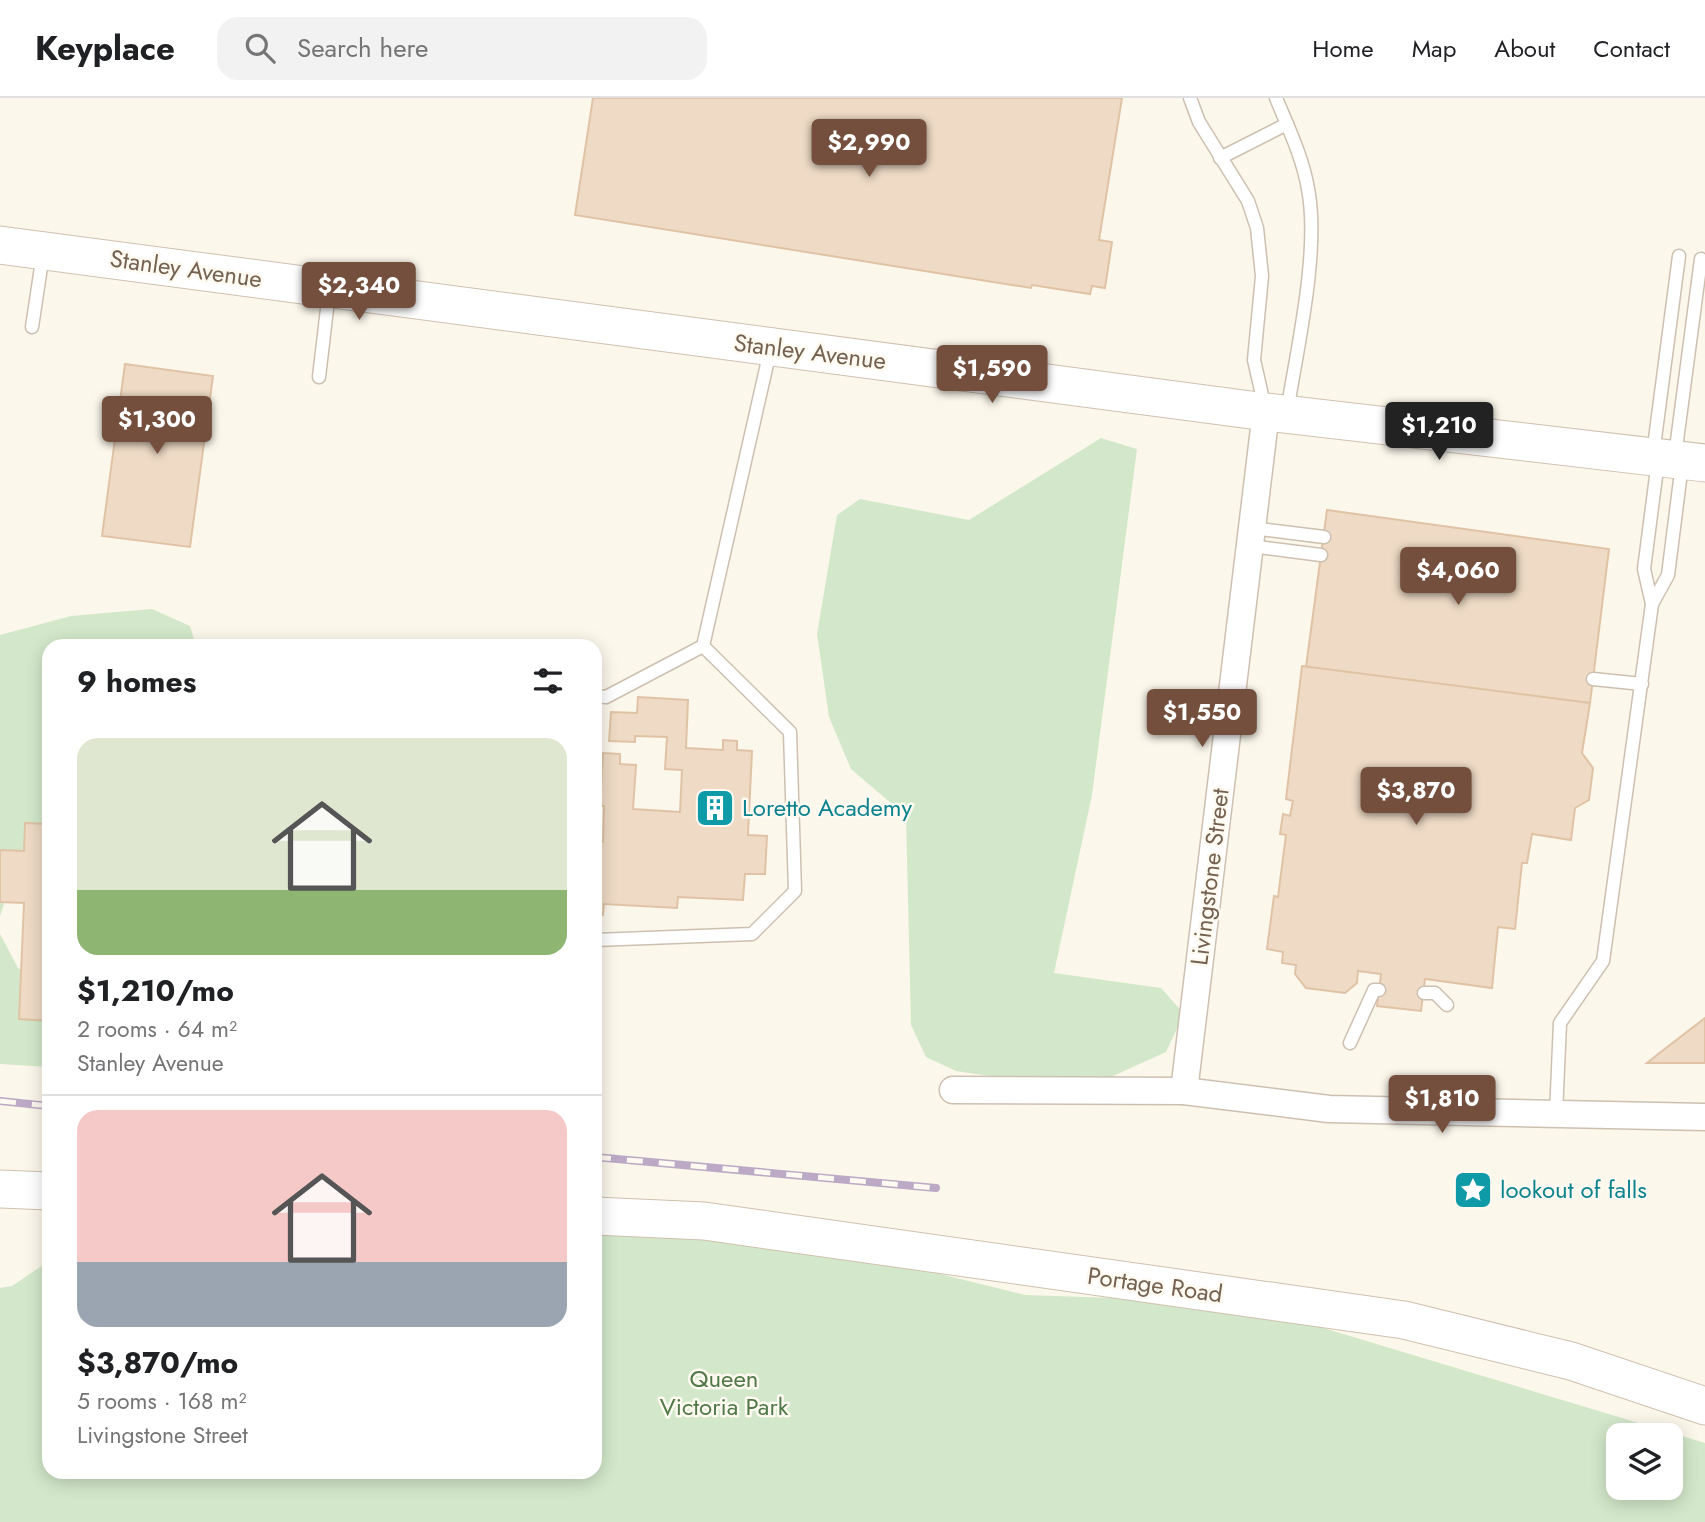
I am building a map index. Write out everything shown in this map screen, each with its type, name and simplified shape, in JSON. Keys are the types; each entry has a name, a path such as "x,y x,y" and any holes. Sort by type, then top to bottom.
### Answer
{"main road":[{"name":"Stanley Avenue","path":"0,245 1277,413 1675,460"},
{"path":"0,1189 42,1191"},
{"name":"Portage Road","path":"602,1216 704,1221 1404,1320 1572,1362 1705,1406"}],"street":[{"name":"Livingstone Street","path":"1184,1091 1251,537 1277,413"},
{"path":"953,1090 1184,1091 1329,1109 1705,1117"}],"lane":[{"path":"1190,98 1199,122 1248,201 1257,228 1262,275 1254,360 1277,413"},
{"path":"1276,98 1304,172 1311,209 1308,270 1277,413"},
{"path":"1220,158 1287,124"},
{"path":"32,327 43,250"},
{"path":"1652,604 1668,575 1675,460 1679,257"},
{"path":"1556,1114 1560,1023 1603,961 1652,604 1644,569 1675,460 1700,259"},
{"path":"318,377 329,288"},
{"path":"602,697 606,697 703,646 771,347"},
{"path":"1251,537 1324,537"},
{"path":"1251,537 1321,555"},
{"path":"602,940 752,934 794,891 790,732 703,646"},
{"path":"1593,678 1642,684"},
{"path":"1350,1043 1374,990 1379,990"},
{"path":"1424,993 1434,993 1447,1005"}],"green space":[{"path":"1101,438 1137,449 1092,795 1054,973 1161,988 1184,1014 1166,1052 1082,1090 956,1071 926,1057 911,1025 906,816 851,769 829,717 817,634 837,515 860,499 969,520"},
{"path":"152,609 190,626 194,639 42,639 42,832 20,856 0,916 0,635 71,616"},
{"path":"0,934 18,968 42,983 42,1067 0,1064"},
{"name":"Queen Victoria Park","path":"602,1224 794,1238 1025,1295 1142,1299 1320,1327 1639,1423 1606,1423 1606,1500 1683,1500 1683,1436 1705,1443 1705,1522 0,1522 0,1288 12,1286 42,1266 42,1479 602,1479"}],"building":[{"path":"593,98 1122,98 1099,240 1112,242 1105,288 1092,286 1090,294 1032,285 1031,288 575,215"},
{"path":"125,364 213,376 190,547 102,536"},
{"path":"1327,510 1609,549 1590,703 1306,667"},
{"path":"1302,666 1590,703 1582,753 1593,768 1589,800 1575,808 1571,840 1532,834 1527,863 1522,863 1515,929 1498,927 1492,988 1425,979 1421,1011 1377,1006 1381,974 1358,971 1357,983 1345,993 1306,988 1295,974 1296,965 1282,963 1283,952 1267,949 1274,896 1278,897 1286,835 1280,834 1283,814 1290,816 1293,801 1286,799"},
{"name":"Loretto Academy","path":"638,697 688,700 686,748 723,750 723,740 737,741 737,750 752,751 748,835 767,836 765,874 745,874 743,900 678,897 677,908 604,904 602,915 603,753 620,754 620,764 636,765 633,809 680,812 682,770 665,769 667,737 635,736 635,742 609,741 611,712 637,713"},
{"path":"25,823 42,824 42,1021 19,1019 24,903 0,902 0,850 24,851"},
{"path":"1705,1018 1705,1063 1647,1063 1662,1051"}],"railway":[{"path":"0,1101 42,1105"},
{"path":"602,1158 936,1188"}],"place":[{"name":"Loretto Academy","path":"715,808"},
{"name":"lookout of falls","path":"1473,1190"}]}
